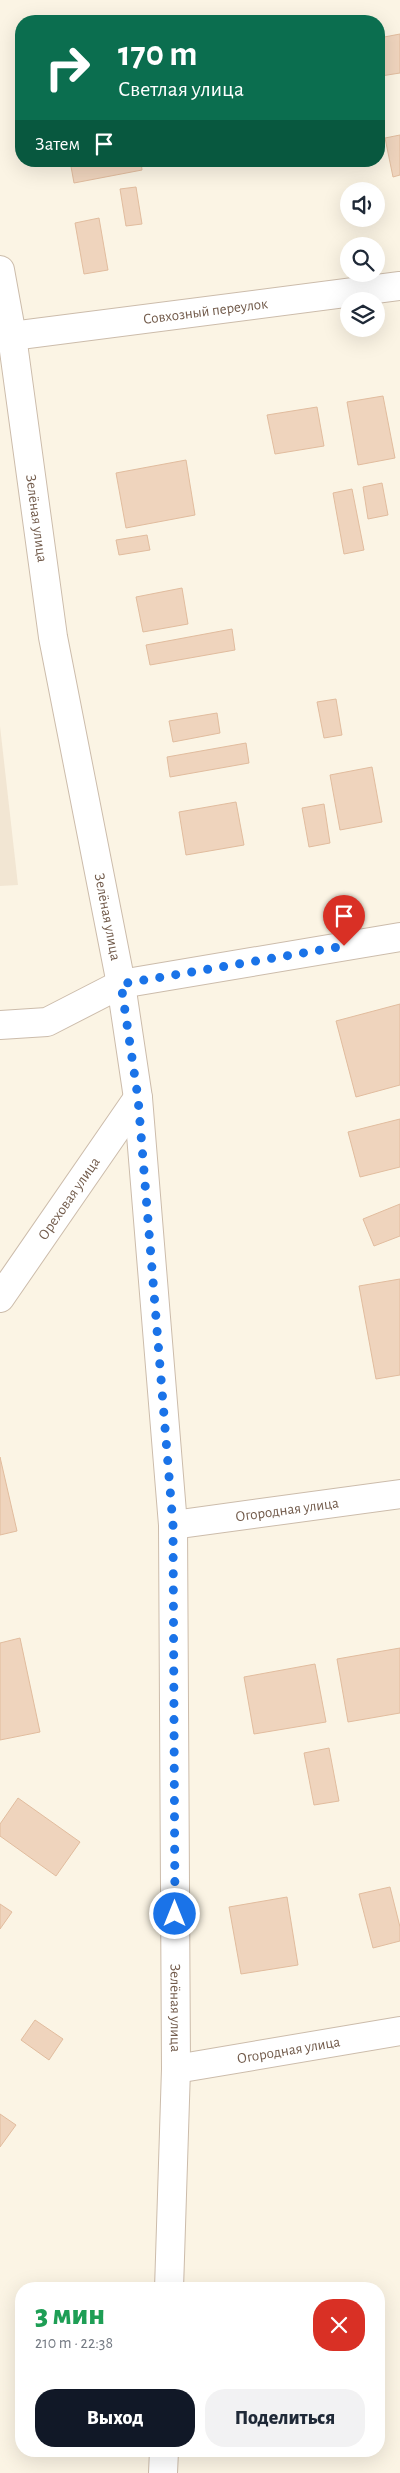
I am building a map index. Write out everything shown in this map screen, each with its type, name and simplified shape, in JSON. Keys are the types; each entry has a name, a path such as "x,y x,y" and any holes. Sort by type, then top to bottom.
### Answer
{"street":[{"name":"Зелёная улица","path":"1,281 12,336 53,637 121,984 138,1098 173,1525 176,2069 169,2282"},
{"name":"Совхозный переулок","path":"12,336 400,286"},
{"path":"0,1025 47,1022 121,984 400,937"},
{"name":"Ореховая улица","path":"0,1298 138,1098"},
{"name":"Огородная улица","path":"173,1525 400,1494"},
{"name":"Огородная улица","path":"176,2069 400,2031"},
{"path":"163,2473 164,2457"}],"shaded area":[{"path":"0,726 18,885 0,886"}],"building":[{"path":"400,34 400,73 385,75 385,37"},
{"path":"400,135 400,175 393,177 385,138"},
{"path":"71,167 142,167 142,170 74,183"},
{"path":"136,187 142,224 126,226 120,189"},
{"path":"99,218 108,270 84,274 75,223"},
{"path":"383,396 395,458 358,465 347,402"},
{"path":"317,407 324,446 275,454 267,415"},
{"path":"186,460 195,515 126,528 116,473"},
{"path":"382,483 388,515 368,519 363,487"},
{"path":"352,489 364,550 344,554 333,493"},
{"path":"147,535 150,550 119,555 116,540"},
{"path":"182,588 188,624 143,632 136,597"},
{"path":"232,629 235,650 150,665 146,645"},
{"path":"336,699 342,735 324,738 317,702"},
{"path":"217,713 220,733 173,742 169,721"},
{"path":"246,743 249,763 170,777 167,757"},
{"path":"372,767 382,822 340,830 330,775"},
{"path":"236,802 244,845 186,855 179,812"},
{"path":"324,804 330,843 309,847 302,808"},
{"path":"400,1004 400,1085 356,1097 336,1021"},
{"path":"400,1119 400,1167 360,1177 348,1132"},
{"path":"400,1204 400,1236 374,1246 363,1219"},
{"path":"400,1279 400,1375 376,1379 359,1286"},
{"path":"0,1457 17,1531 0,1535"},
{"path":"20,1638 40,1732 0,1740 0,1643"},
{"path":"400,1648 400,1713 348,1722 337,1659"},
{"path":"315,1664 326,1722 254,1734 244,1677"},
{"path":"329,1748 339,1801 314,1805 304,1753"},
{"path":"18,1798 80,1842 56,1876 0,1836 0,1824"},
{"path":"390,1887 400,1927 400,1941 373,1948 359,1894"},
{"path":"287,1897 298,1965 241,1974 229,1907"},
{"path":"0,1904 12,1912 0,1929"},
{"path":"35,2020 63,2039 49,2060 21,2040"},
{"path":"0,2114 16,2125 0,2147"}],"route":[{"path":"175,1914 173,1525 138,1098 121,984 344,946"}]}
